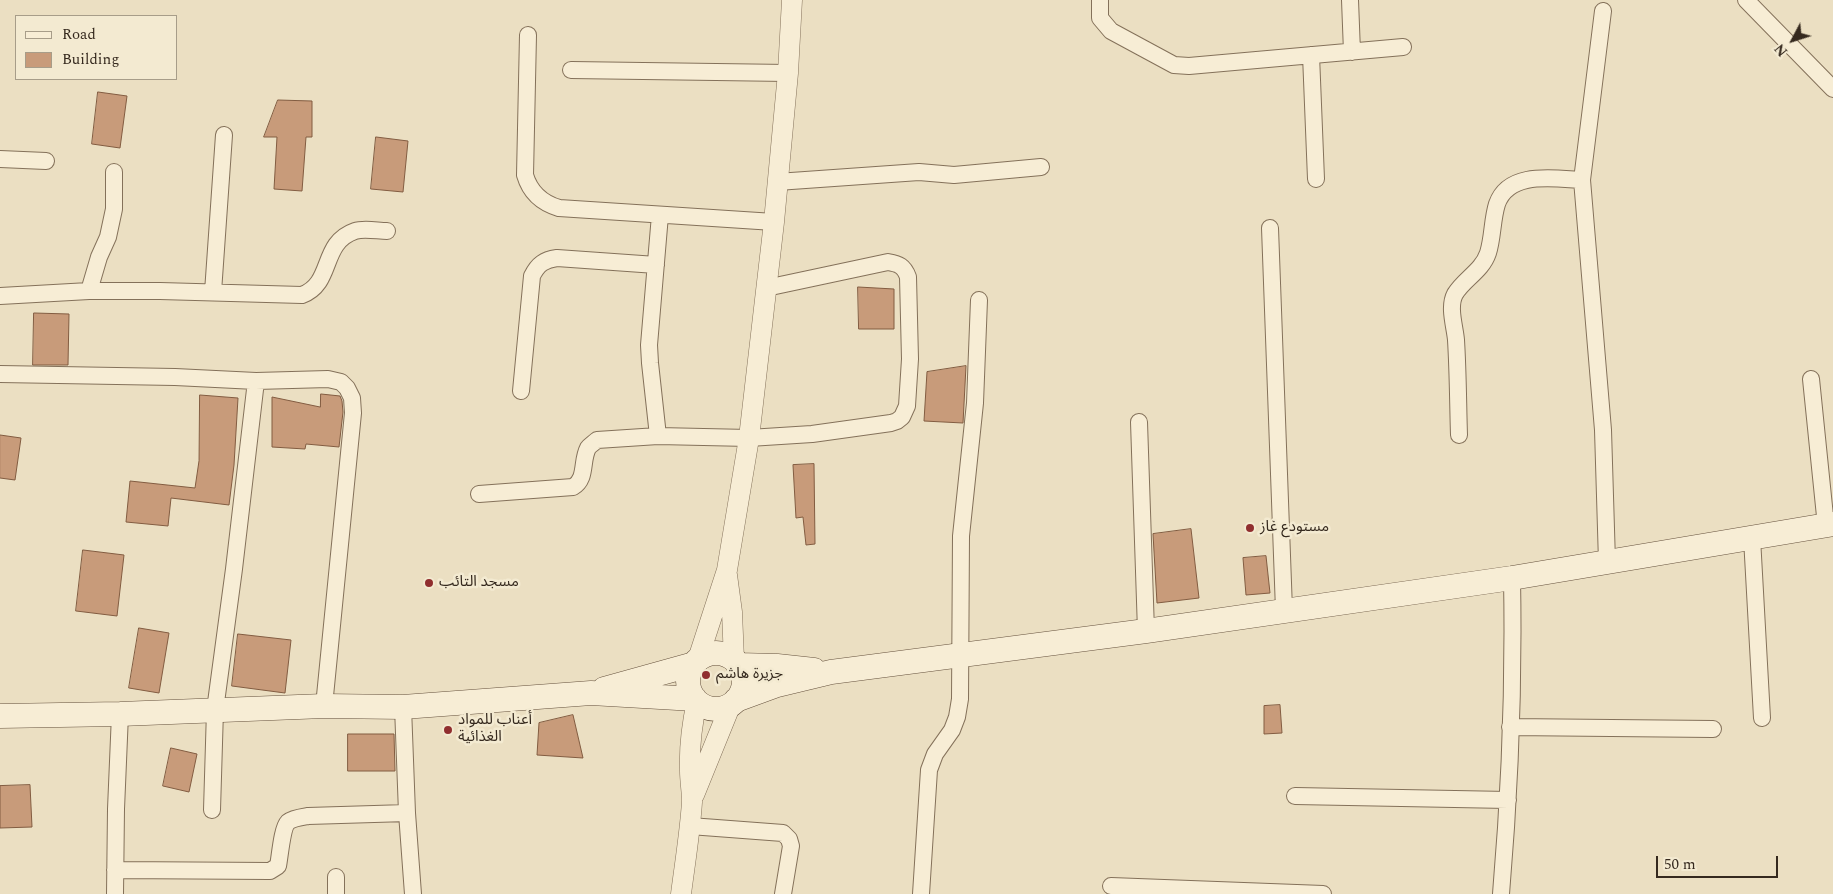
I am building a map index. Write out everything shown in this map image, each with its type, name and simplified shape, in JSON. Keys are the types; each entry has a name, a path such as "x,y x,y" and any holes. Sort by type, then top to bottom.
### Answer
{"main road":[{"path":"696,662 688,676 691,694 703,706 714,709 777,685 831,672 1146,631 1512,578 1829,525"},
{"path":"591,693 696,662 704,656 716,653 723,654 736,662 831,672"},
{"path":"734,702 740,694 743,682 743,676 736,662"},
{"path":"0,716 120,714 324,706 403,706 591,693 696,700"}],"street":[{"path":"696,662 727,570 749,438 774,222 788,73 792,0"},
{"path":"1100,0 1100,18 1111,31 1174,65 1189,66 1403,47"},
{"path":"1350,0 1352,52"},
{"path":"1746,0 1833,88"},
{"path":"1603,11 1582,180 1602,430 1607,562"},
{"path":"528,35 526,175 529,186 541,200 550,206 559,208 774,222"},
{"path":"1311,55 1316,179"},
{"path":"571,70 788,73"},
{"path":"213,292 224,134"},
{"path":"0,159 46,161"},
{"path":"777,182 920,172 954,175 1041,167"},
{"path":"89,291 99,257 108,237 114,209 114,172"},
{"path":"1459,435 1453,301 1455,294 1481,266 1488,254 1497,204 1503,192 1512,185 1532,179 1582,180"},
{"path":"658,436 649,345 660,215"},
{"path":"1270,228 1284,610"},
{"path":"0,296 89,291 302,295 310,292 317,286 335,245 346,236 357,230 387,231"},
{"path":"521,391 532,276 536,267 546,260 557,258 656,265"},
{"path":"479,494 573,487 581,480 586,451 597,440 658,436 749,438 812,434 891,423 897,421 902,416 907,406 909,332 908,277 905,269 899,264 888,262 766,288"},
{"path":"921,894 929,770 935,754 952,730 957,717 960,699 961,536 974,403 980,300"},
{"path":"0,374 256,380 328,379 341,382 347,388 352,398 352,423 324,706"},
{"path":"1811,379 1829,525"},
{"path":"212,810 215,710 256,380"},
{"path":"1139,422 1146,631"},
{"path":"1752,538 1762,718"},
{"path":"727,570 736,662"},
{"path":"1501,894 1508,800 1514,662 1512,578"},
{"path":"681,894 690,826 692,724 696,700"},
{"path":"692,799 734,702"},
{"path":"403,706 413,894"},
{"path":"115,894 120,714"},
{"path":"1510,727 1713,730"},
{"path":"1295,796 1508,800"},
{"path":"115,870 270,871 278,866 288,822 297,818 308,816 408,813"},
{"path":"690,826 783,833 790,839 791,846 783,894"},
{"path":"336,876 336,894"},
{"path":"1111,886 1323,894"}],"building":[{"path":"98,92 127,96 120,148 92,144"},
{"path":"278,100 312,101 312,137 306,137 302,191 274,189 277,137 264,137"},
{"path":"376,137 408,141 403,192 371,189"},
{"path":"858,287 894,289 894,329 859,329"},
{"path":"34,313 69,314 68,365 33,365"},
{"path":"966,366 963,423 924,421 927,372"},
{"path":"321,394 340,396 342,401 343,412 339,447 306,444 305,449 272,447 272,397 320,407"},
{"path":"200,395 238,398 234,465 229,505 171,498 168,526 126,522 130,481 195,488 199,461"},
{"path":"0,435 21,438 15,480 0,478"},
{"path":"814,464 815,544 806,545 803,517 796,518 793,465"},
{"path":"1191,529 1199,598 1157,603 1153,534"},
{"path":"83,550 124,555 117,616 76,611"},
{"path":"1266,556 1270,593 1246,595 1243,558"},
{"path":"139,628 169,633 159,693 129,688"},
{"path":"238,634 291,640 285,693 232,686"},
{"path":"1280,705 1282,733 1264,734 1264,706"},
{"path":"573,715 583,758 537,755 539,723"},
{"path":"348,734 394,734 395,771 348,771"},
{"path":"171,748 197,754 189,792 163,786"},
{"path":"30,785 32,827 0,828 0,786"}],"place":[{"name":"مستودع غاز","path":"1250,528"},
{"name":"مسجد التائب","path":"429,583"},
{"name":"جزيرة هاشم","path":"706,675"},
{"name":"أعناب للمواد الغذائية","path":"448,730"}]}
